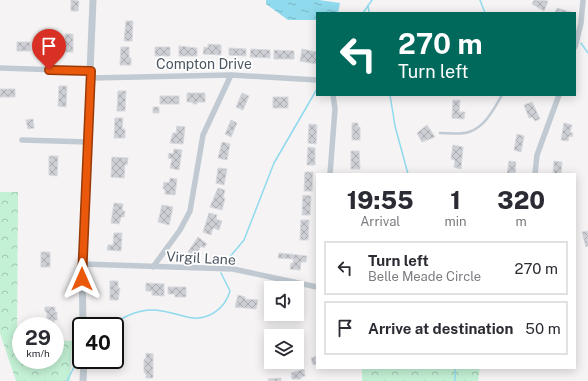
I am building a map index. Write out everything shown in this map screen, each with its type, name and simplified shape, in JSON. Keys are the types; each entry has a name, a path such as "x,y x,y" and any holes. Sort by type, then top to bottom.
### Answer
{"street":[{"path":"84,317 82,264 93,0"},
{"path":"576,43 581,23 583,0"},
{"name":"Compton Drive","path":"0,68 91,74 231,75 316,80"},
{"path":"154,267 187,217 203,134 231,75"},
{"path":"330,173 335,109 333,96"},
{"path":"535,173 537,156 559,96"},
{"path":"22,140 88,142"},
{"name":"Virgil Lane","path":"82,264 233,269 316,287"},
{"path":"82,381 83,369"}],"lane":[{"path":"440,133 463,133 476,129 492,113 501,96"}],"green space":[{"path":"0,192 18,192 17,317 12,317 12,369 0,333"},
{"path":"64,341 72,341 70,381 16,381 12,369 64,369"},
{"path":"362,369 480,369 478,381 362,381"}],"water":[{"path":"266,0 319,0 340,3 338,12 316,12 316,20 288,20 266,4"}],"building":[{"path":"71,0 79,1 78,11 71,11"},
{"path":"534,0 548,1 544,11 532,4"},
{"path":"557,8 570,12 555,12"},
{"path":"126,21 133,21 132,41 124,41"},
{"path":"65,34 73,34 73,52 64,52 65,47 62,47 62,43 65,43"},
{"path":"17,42 30,42 30,51 17,51"},
{"path":"208,44 221,45 221,55 203,54 204,47 208,48"},
{"path":"36,45 54,45 54,53 36,53"},
{"path":"179,46 197,48 197,56 179,56"},
{"path":"121,47 129,47 129,58 131,58 131,65 120,65"},
{"path":"155,47 170,47 170,56 155,56"},
{"path":"229,48 246,49 246,56 229,55"},
{"path":"251,49 270,50 270,58 250,57"},
{"path":"302,49 316,52 316,64 300,61"},
{"path":"274,50 294,51 294,59 274,59"},
{"path":"59,86 67,86 66,107 58,106"},
{"path":"0,89 15,89 15,97 0,97"},
{"path":"118,91 126,91 125,111 117,111"},
{"path":"187,93 205,93 205,102 197,102 197,104 193,104 193,102 187,102"},
{"path":"242,93 249,96 243,110 236,107"},
{"path":"160,96 179,96 179,104 160,104"},
{"path":"273,97 288,97 288,108 273,108"},
{"path":"453,100 460,100 459,112 465,112 464,119 452,118"},
{"path":"532,102 540,119 535,121 532,117 529,118 524,105"},
{"path":"153,107 159,107 159,113 153,113"},
{"path":"115,118 123,118 122,129 125,129 125,138 114,138"},
{"path":"33,119 34,128 28,129 26,120"},
{"path":"231,120 237,123 231,137 225,134"},
{"path":"352,123 358,123 358,127 360,127 360,140 352,140"},
{"path":"564,123 572,125 570,132 573,133 572,137 569,136 568,141 561,140"},
{"path":"309,124 317,125 316,144 308,143"},
{"path":"427,125 435,137 422,142 417,133"},
{"path":"177,126 185,127 183,144 170,143 173,133 176,133"},
{"path":"517,134 524,136 521,152 514,150"},
{"path":"222,142 230,144 227,160 218,158"},
{"path":"453,145 463,147 461,169 454,167 455,160 451,159"},
{"path":"308,147 315,148 315,165 307,165"},
{"path":"174,149 182,150 179,170 170,168 172,159 168,158 169,153 173,154"},
{"path":"351,151 359,151 360,169 351,169"},
{"path":"49,156 58,156 57,176 49,175"},
{"path":"112,157 128,158 127,165 125,164 124,178 111,177"},
{"path":"509,161 516,162 515,173 507,173"},
{"path":"554,161 562,162 561,173 553,173"},
{"path":"218,168 227,169 224,185 216,183"},
{"path":"305,172 313,172 312,191 304,191"},
{"path":"170,178 177,179 175,195 165,194 165,189 163,189 164,182 169,183"},
{"path":"218,188 225,190 222,210 210,207"},
{"path":"303,195 311,196 310,215 302,215"},
{"path":"114,203 123,204 122,211 125,211 124,217 121,217 119,224 111,223"},
{"path":"162,205 173,207 169,225 158,222"},
{"path":"209,213 217,215 216,219 222,221 219,230 213,228 211,235 203,232"},
{"path":"301,220 309,220 308,240 300,240"},
{"path":"588,231 588,246 586,247 582,232"},
{"path":"114,233 122,233 121,251 107,250 108,245 113,245"},
{"path":"198,237 207,244 204,248 201,246 195,256 198,258 196,261 192,259 194,256 188,252"},
{"path":"41,252 50,252 50,267 41,267"},
{"path":"279,253 307,256 306,262 301,262 300,270 290,269 291,263 293,263 294,259 278,258"},
{"path":"110,281 118,281 118,288 120,288 118,300 110,300"},
{"path":"146,283 164,284 164,296 152,295 152,291 146,291"},
{"path":"168,287 186,287 186,297 175,297 175,294 168,294"},
{"path":"238,295 245,297 245,299 258,300 256,309 235,307"},
{"path":"45,307 55,307 57,317 47,317 47,312 45,312"},
{"path":"146,353 153,354 153,378 146,378 146,373 144,373 144,359 146,359"},
{"path":"316,356 316,364 313,365 311,358"},
{"path":"304,369 305,376 301,377 301,379 292,379 291,373"},
{"path":"281,378 281,381 269,381 268,379"}],"waterway":[{"path":"364,12 372,0"},
{"path":"480,0 485,12"},
{"path":"368,5 369,12"},
{"path":"581,43 588,53"},
{"path":"223,265 244,240 274,163 316,91"},
{"path":"390,96 395,126 408,173"},
{"path":"124,318 146,310 170,312 194,318 208,316 214,313 224,303 230,291 221,273"},
{"path":"67,381 73,369"},
{"path":"455,369 455,381"}],"route":[{"path":"49,70 91,71 82,279"}]}
